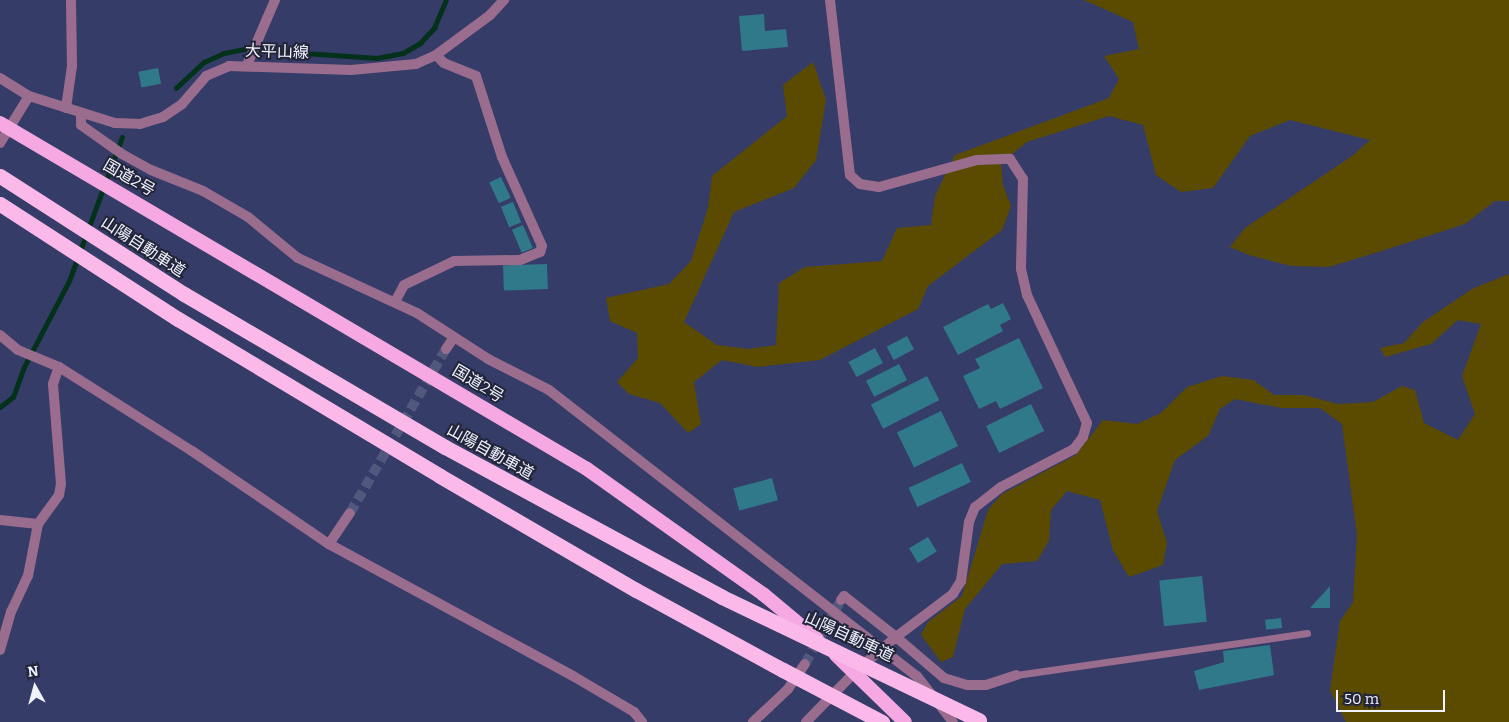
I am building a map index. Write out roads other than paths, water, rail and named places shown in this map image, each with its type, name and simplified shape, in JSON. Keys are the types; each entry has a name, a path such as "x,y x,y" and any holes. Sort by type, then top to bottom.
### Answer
{"highway":[{"name":"国道2号","path":"5,126 587,469 762,594 856,671 905,722"},
{"name":"山陽自動車道","path":"0,176 184,294 445,447 722,596 982,721"},
{"path":"0,204 178,319 440,476 636,590 882,722"}],"street":[{"path":"66,108 72,66 71,0"},
{"path":"249,60 275,0"},
{"name":"大平山線","path":"0,78 29,96 115,123 140,124 163,117 182,104 206,76 249,60 351,70 392,68 416,64 436,55 490,16 504,0"},
{"path":"806,722 856,671 896,637 953,594 961,581 969,522 975,507 1001,487 1074,449 1083,437 1087,423 1027,296 1021,269 1023,179 1010,159 977,160 879,187 860,184 850,175 830,0"},
{"path":"395,302 404,285 454,261 520,260 540,252 542,246 502,157 476,76 444,63 436,55"},
{"path":"0,143 5,126 29,96"},
{"path":"81,113 82,126 122,154 151,170 203,191 248,217 298,258 395,302 549,390 917,676 952,722"},
{"path":"0,335 18,350 59,367 329,544 573,676 634,712 642,722"},
{"path":"446,350 454,337"},
{"path":"0,650 3,632 28,576 38,524 59,494 61,484 54,384 59,367"},
{"path":"329,544 350,513"},
{"path":"0,520 38,524"},
{"path":"842,600 844,596 944,678 968,685 986,685 1016,675"},
{"path":"753,722 788,689 805,664"}],"lane":[{"path":"1016,675 1306,633"}],"waterway":[{"path":"176,88 204,62 224,53 245,49 377,58 403,53 420,43 434,28 446,0"},
{"path":"0,407 13,397 23,369 69,281 122,137"}],"tunnel":[{"path":"350,513 446,349"},
{"path":"805,664 841,600"}]}
